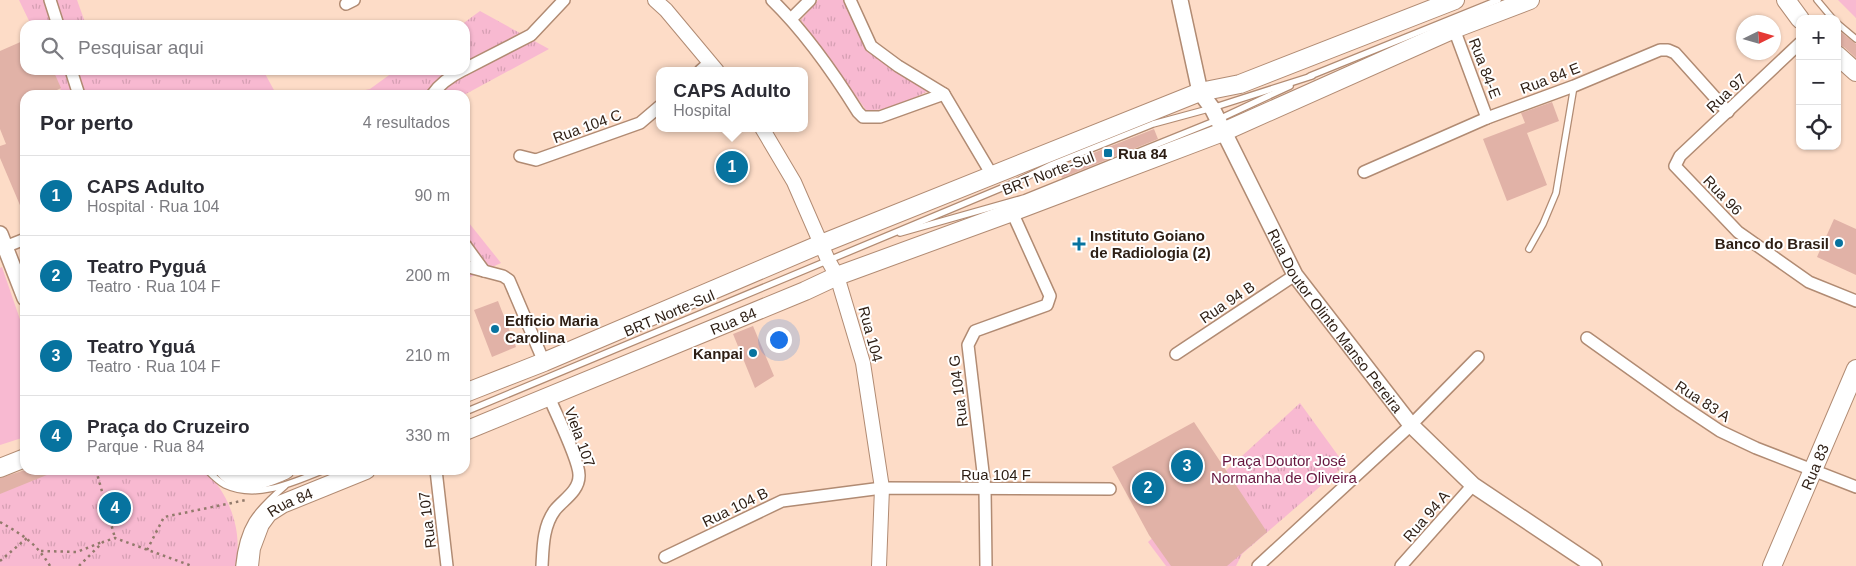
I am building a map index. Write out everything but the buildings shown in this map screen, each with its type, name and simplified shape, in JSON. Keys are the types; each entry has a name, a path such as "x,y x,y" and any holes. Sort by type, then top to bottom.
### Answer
{"main road":[{"name":"Rua Doutor Olinto Manso Pereira","path":"1180,0 1200,92 1217,120 1295,275 1411,425 1473,485 1594,566"},
{"path":"470,391 544,362 821,244 1200,92 1240,84 1432,4 1455,0"},
{"name":"Rua 84","path":"470,429 805,291 837,276 1012,212 1217,120 1530,0"},
{"path":"1786,0 1797,15"},
{"path":"1841,59 1856,72"},
{"path":"2,243 20,286"},
{"name":"Rua 83","path":"1772,566 1856,368"},
{"path":"0,468 20,460"},
{"path":"232,475 241,481 286,478"},
{"name":"Rua 84","path":"249,566 251,548 260,524 268,513 282,504 354,475"}],"street":[{"path":"50,0 56,20"},
{"path":"470,67 531,36 564,0"},
{"path":"655,0 666,10 708,67"},
{"path":"772,0 791,19 832,70 863,117 880,118 944,94"},
{"path":"791,19 810,0"},
{"path":"850,0 871,46 898,66 944,94 992,175"},
{"name":"Rua 84-E","path":"1454,29 1487,118"},
{"name":"Rua 97","path":"1675,166 1680,156 1796,46"},
{"name":"Rua 84 E","path":"1364,172 1487,118 1574,86 1660,50 1668,50 1681,58 1728,112"},
{"path":"73,75 77,90"},
{"path":"436,90 453,75"},
{"name":"Rua 104 C","path":"520,156 536,160 546,157 640,123 656,109"},
{"name":"Rua 104","path":"764,132 794,182 828,260 837,276 863,363 882,488 879,566"},
{"name":"Rua 96","path":"1675,166 1738,232 1809,282 1856,301"},
{"name":"Rua 104 G","path":"986,566 985,489 968,345 975,331 1047,305 1050,296 1012,212"},
{"path":"2,243 20,240"},
{"path":"470,252 484,271"},
{"path":"470,267 503,276 509,280 544,362"},
{"name":"Rua 94 B","path":"1176,354 1295,275"},
{"name":"Rua 83 A","path":"1587,338 1720,431 1756,448 1856,487"},
{"path":"1258,566 1411,425 1478,357"},
{"name":"Viela 107","path":"542,566 544,535 554,512 574,491 579,477 577,463 549,397"},
{"name":"Rua 107","path":"437,475 447,566"},
{"name":"Rua 94 A","path":"1401,566 1473,485"},
{"name":"Rua 104 F","path":"882,488 1110,489"},
{"name":"Rua 104 B","path":"665,557 782,501 882,488"}],"lane":[{"name":"BRT Norte-Sul","path":"870,242 1024,198 1217,120 1312,76 1498,0"},
{"path":"1817,0 1830,15"},
{"path":"1841,26 1856,39"},
{"name":"BRT Norte-Sul","path":"470,410 1145,127 1217,120 1312,76"},
{"path":"1529,249 1543,224 1556,193 1574,86"},
{"path":"0,475 20,467"},
{"path":"213,475 225,485 242,490 260,490 286,478 300,475"},
{"path":"239,566 246,532 254,516 286,478"}],"path":[{"path":"97,475 115,538"},
{"path":"147,550 164,516 262,497 260,490"},
{"path":"0,522 27,538 41,551 50,566"},
{"path":"0,561 27,538"},
{"path":"41,551 77,552 115,538 192,566"},
{"path":"79,566 103,542"}],"green space":[{"path":"19,0 77,0 84,20 29,20"},
{"path":"818,0 844,0 867,51 931,90 891,107 866,110 801,20"},
{"path":"1838,0 1856,0 1856,18"},
{"path":"480,11 549,49 470,92 470,90 365,90 370,89 389,75 470,75 470,20 468,20"},
{"path":"54,75 266,75 274,90 61,90"},
{"path":"470,224 501,263 470,277"},
{"path":"2,267 20,319 20,439 0,445 0,268"},
{"name":"Praça Doutor José Normanha de Oliveira","path":"1300,403 1345,465 1242,554 1236,566 1166,566 1148,542"},
{"path":"35,475 209,475 227,501 236,527 237,553 235,566 0,566 0,489"}],"place":[{"name":"Rua 84","path":"1108,153"},
{"name":"CAPS Adulto","path":"732,167"},
{"name":"Banco do Brasil","path":"1839,243"},
{"name":"Instituto Goiano de Radiologia (2)","path":"1079,244"},
{"name":"Edficio Maria Carolina","path":"495,329"},
{"name":"Kanpai","path":"753,353"},
{"name":"Teatro Yguá","path":"1187,466"},
{"name":"Teatro Pyguá","path":"1148,488"},
{"name":"Praça do Cruzeiro","path":"115,508"}]}
